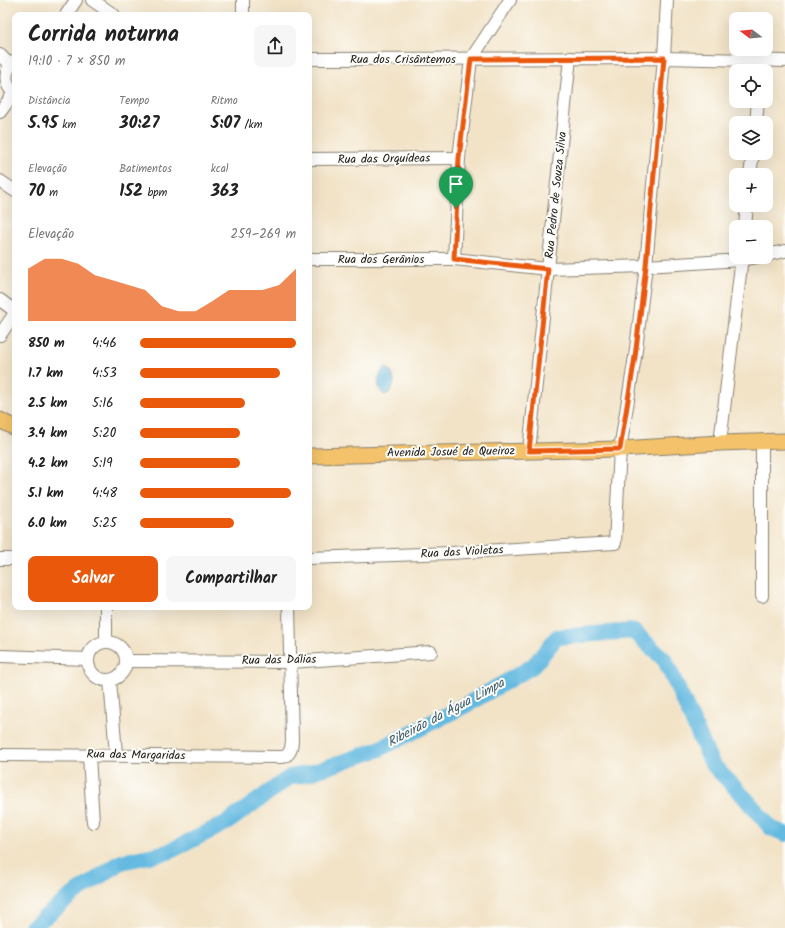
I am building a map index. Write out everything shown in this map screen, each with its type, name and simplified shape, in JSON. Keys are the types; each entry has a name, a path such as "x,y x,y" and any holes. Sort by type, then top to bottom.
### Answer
{"main road":[{"path":"0,420 12,426"},
{"name":"Avenida Josué de Queiroz","path":"312,456 620,449 785,441"}],"street":[{"path":"68,12 76,0"},
{"path":"92,0 110,12"},
{"path":"243,0 243,12"},
{"path":"454,259 459,158 471,59 510,0"},
{"path":"620,449 635,357 646,266 664,58 667,0"},
{"path":"0,55 12,63 7,71 7,83 12,90"},
{"name":"Rua Pedro de Souza Silva","path":"529,451 570,58"},
{"name":"Rua dos Crisântemos","path":"312,59 664,58 748,64"},
{"name":"Rua dos Crisântemos","path":"768,64 785,61"},
{"path":"0,112 12,96"},
{"name":"Rua das Orquídeas","path":"312,160 459,158"},
{"path":"0,181 12,189"},
{"path":"773,254 785,251"},
{"name":"Rua dos Gerânios","path":"312,258 454,259 548,269 646,266 729,260"},
{"path":"720,443 741,264"},
{"path":"0,300 12,310"},
{"path":"0,335 12,317"},
{"path":"762,442 762,596"},
{"name":"Rua das Violetas","path":"312,558 451,553 615,543 620,449"},
{"path":"0,559 12,559"},
{"path":"106,610 106,642"},
{"path":"289,610 291,662"},
{"path":"106,642 114,643 120,647 125,653 126,661 124,672 115,679 110,680 100,679 93,674 89,667 88,659 95,646 106,642"},
{"name":"Rua das Dálias","path":"126,661 291,662 431,652"},
{"path":"0,656 88,659"},
{"name":"Rua das Margaridas","path":"0,755 288,755 291,750 291,662"},
{"path":"110,680 116,754"},
{"path":"89,755 93,822"}],"water":[{"path":"385,368 389,369 393,375 394,384 389,393 384,395 381,392 378,382 380,374"}],"waterway":[{"name":"Ribeirão da Água Limpa","path":"31,928 70,897 121,862 168,852 228,822 290,777 307,774 377,750 466,705 533,666 557,637 633,631 665,660 712,764 746,799 771,828 785,834"}],"route":[{"path":"664,58 646,266 635,357 620,449 529,451 548,269 454,259 456,208 459,158 471,59 664,58"}]}
